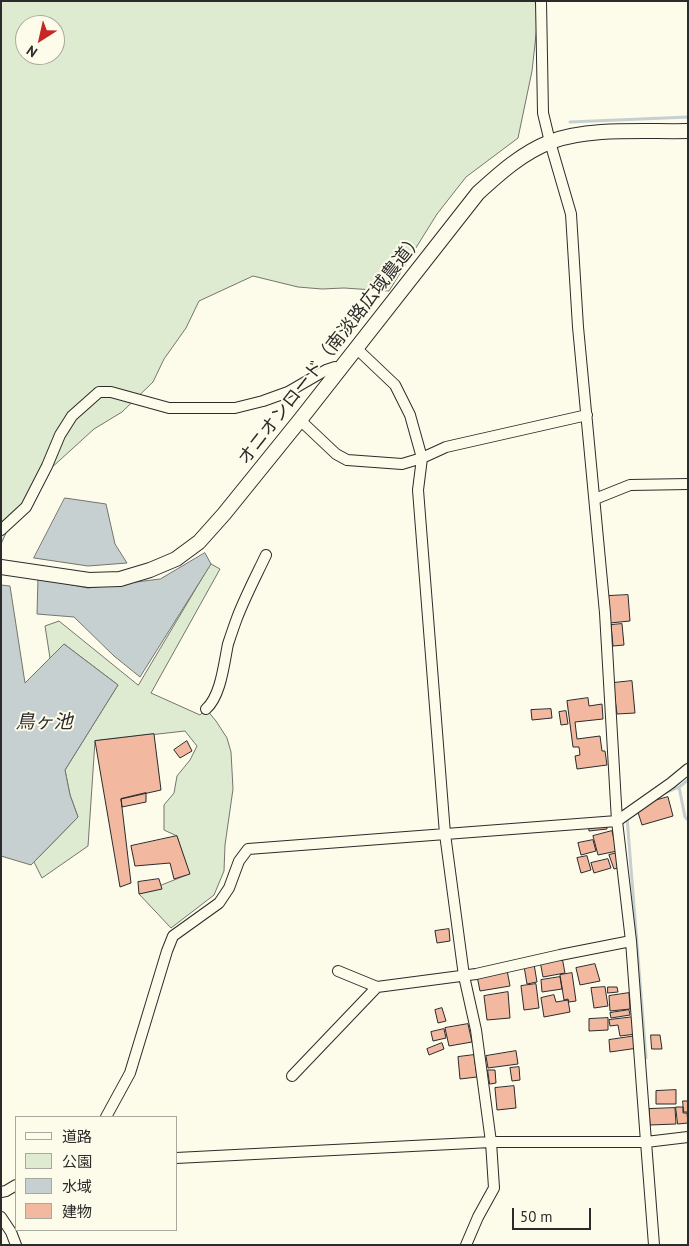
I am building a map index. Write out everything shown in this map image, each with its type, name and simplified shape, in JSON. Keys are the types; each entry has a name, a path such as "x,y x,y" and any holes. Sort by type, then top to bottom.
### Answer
{"street":[{"path":"541,1 543,113 571,214 578,326 605,613 617,821 631,941 654,1245"},
{"name":"オニオンロード（南淡路広域農道）","path":"1,567 89,580 112,580 150,570 176,559 200,542 224,514 478,193 496,177 517,160 550,142 575,135 607,132 688,131"},
{"path":"356,348 395,385 410,415 422,458 418,490 445,834 464,976 476,1030 491,1142 494,1188 478,1217 466,1245"},
{"path":"1,530 26,507 60,435 72,416 99,392 111,392 169,408 235,408 262,402 288,392 334,367 339,370"},
{"path":"300,420 336,454 347,460 402,464 422,458 446,446 587,415"},
{"path":"595,499 630,485 688,484"},
{"path":"206,709 216,693 228,644 237,618 266,555"},
{"path":"107,1116 130,1072 173,936 219,903 228,888 239,861 248,850 617,821 688,770"},
{"path":"338,971 377,987 476,974 631,941"},
{"path":"292,1076 377,987"},
{"path":"178,1158 491,1142 646,1142 688,1138"},
{"path":"1,1192 15,1186"},
{"path":"1,1217 11,1232 16,1245"}],"green space":[{"path":"1,1 535,1 538,17 532,71 518,138 466,177 437,214 389,291 298,287 253,276 199,301 186,328 164,359 153,382 122,412 94,429 49,470 27,496 1,544"},
{"path":"211,564 220,569 151,693 200,715 206,709 227,738 231,752 233,789 225,845 224,871 214,895 171,928 139,894 189,874 177,836 164,830 164,805 174,793 177,776 190,760 197,746 185,731 95,741 88,846 42,878 34,862 78,817 70,795 65,770 118,685 64,644 50,658 45,626 59,621 138,685"}],"water":[{"path":"65,498 106,504 115,544 127,563 88,566 34,558"},
{"path":"205,553 211,564 140,677 114,656 74,617 37,614 38,578 88,588 160,579"},
{"name":"鳥ヶ池","path":"1,585 10,586 25,683 64,644 118,685 65,770 70,795 78,817 31,865 1,856"}],"building":[{"path":"628,595 630,621 610,623 608,596"},
{"path":"622,624 624,645 613,646 611,625"},
{"path":"632,681 635,713 617,714 613,683"},
{"path":"588,698 589,706 602,704 603,719 575,722 577,739 600,736 602,751 605,751 607,765 577,769 575,756 580,755 579,747 573,747 567,701"},
{"path":"551,709 552,718 532,720 531,710"},
{"path":"566,711 568,724 561,725 559,712"},
{"path":"154,734 161,790 121,799 131,883 120,887 95,741"},
{"path":"187,741 192,751 180,758 174,750"},
{"path":"146,793 146,802 122,807 121,799"},
{"path":"668,797 673,816 642,825 636,806"},
{"path":"606,818 607,829 589,831 588,820"},
{"path":"612,831 617,851 598,855 593,836"},
{"path":"177,836 190,874 174,879 170,863 135,866 131,846"},
{"path":"593,840 596,851 581,855 578,843"},
{"path":"617,853 622,867 614,869 609,855"},
{"path":"587,856 591,870 581,873 577,858"},
{"path":"608,859 611,868 594,873 591,863"},
{"path":"159,879 162,889 139,894 138,882"},
{"path":"449,929 450,941 437,943 435,931"},
{"path":"562,957 565,973 543,977 540,961"},
{"path":"534,964 537,982 527,984 524,966"},
{"path":"595,964 600,981 580,985 576,968"},
{"path":"507,970 510,986 480,991 477,976"},
{"path":"572,973 576,1001 569,1002 568,999 564,1000 560,975"},
{"path":"560,977 562,989 542,992 541,980"},
{"path":"536,984 539,1008 524,1010 521,986"},
{"path":"605,987 608,1006 594,1008 591,988"},
{"path":"608,987 617,987 618,992 608,993"},
{"path":"508,992 510,1018 487,1020 484,996"},
{"path":"629,993 630,1009 610,1011 609,996"},
{"path":"554,995 556,1002 568,1000 570,1012 544,1017 541,998"},
{"path":"442,1008 446,1021 438,1023 435,1010"},
{"path":"629,1010 630,1015 611,1018 610,1013"},
{"path":"634,1017 636,1034 620,1036 618,1025 610,1026 609,1020"},
{"path":"608,1018 608,1030 589,1031 589,1019"},
{"path":"468,1024 472,1042 449,1046 445,1028"},
{"path":"444,1029 446,1038 433,1041 431,1032"},
{"path":"651,1035 660,1035 662,1049 652,1049"},
{"path":"636,1036 638,1048 610,1052 609,1040"},
{"path":"442,1043 444,1049 429,1055 427,1049"},
{"path":"516,1051 518,1064 488,1068 486,1056"},
{"path":"474,1055 477,1077 460,1079 458,1057"},
{"path":"519,1067 520,1080 512,1081 510,1068"},
{"path":"488,1070 495,1070 496,1083 490,1084"},
{"path":"514,1086 516,1108 497,1110 495,1088"},
{"path":"676,1090 676,1104 656,1104 656,1091"},
{"path":"683,1101 688,1101 688,1112 684,1112"},
{"path":"676,1107 683,1107 683,1113 687,1113 688,1123 678,1124"},
{"path":"675,1108 676,1124 650,1125 649,1109"}],"waterway":[{"path":"570,122 688,117"},
{"path":"663,794 679,787 688,780"},
{"path":"679,787 685,817 688,820"},
{"path":"627,817 646,1058"}]}
